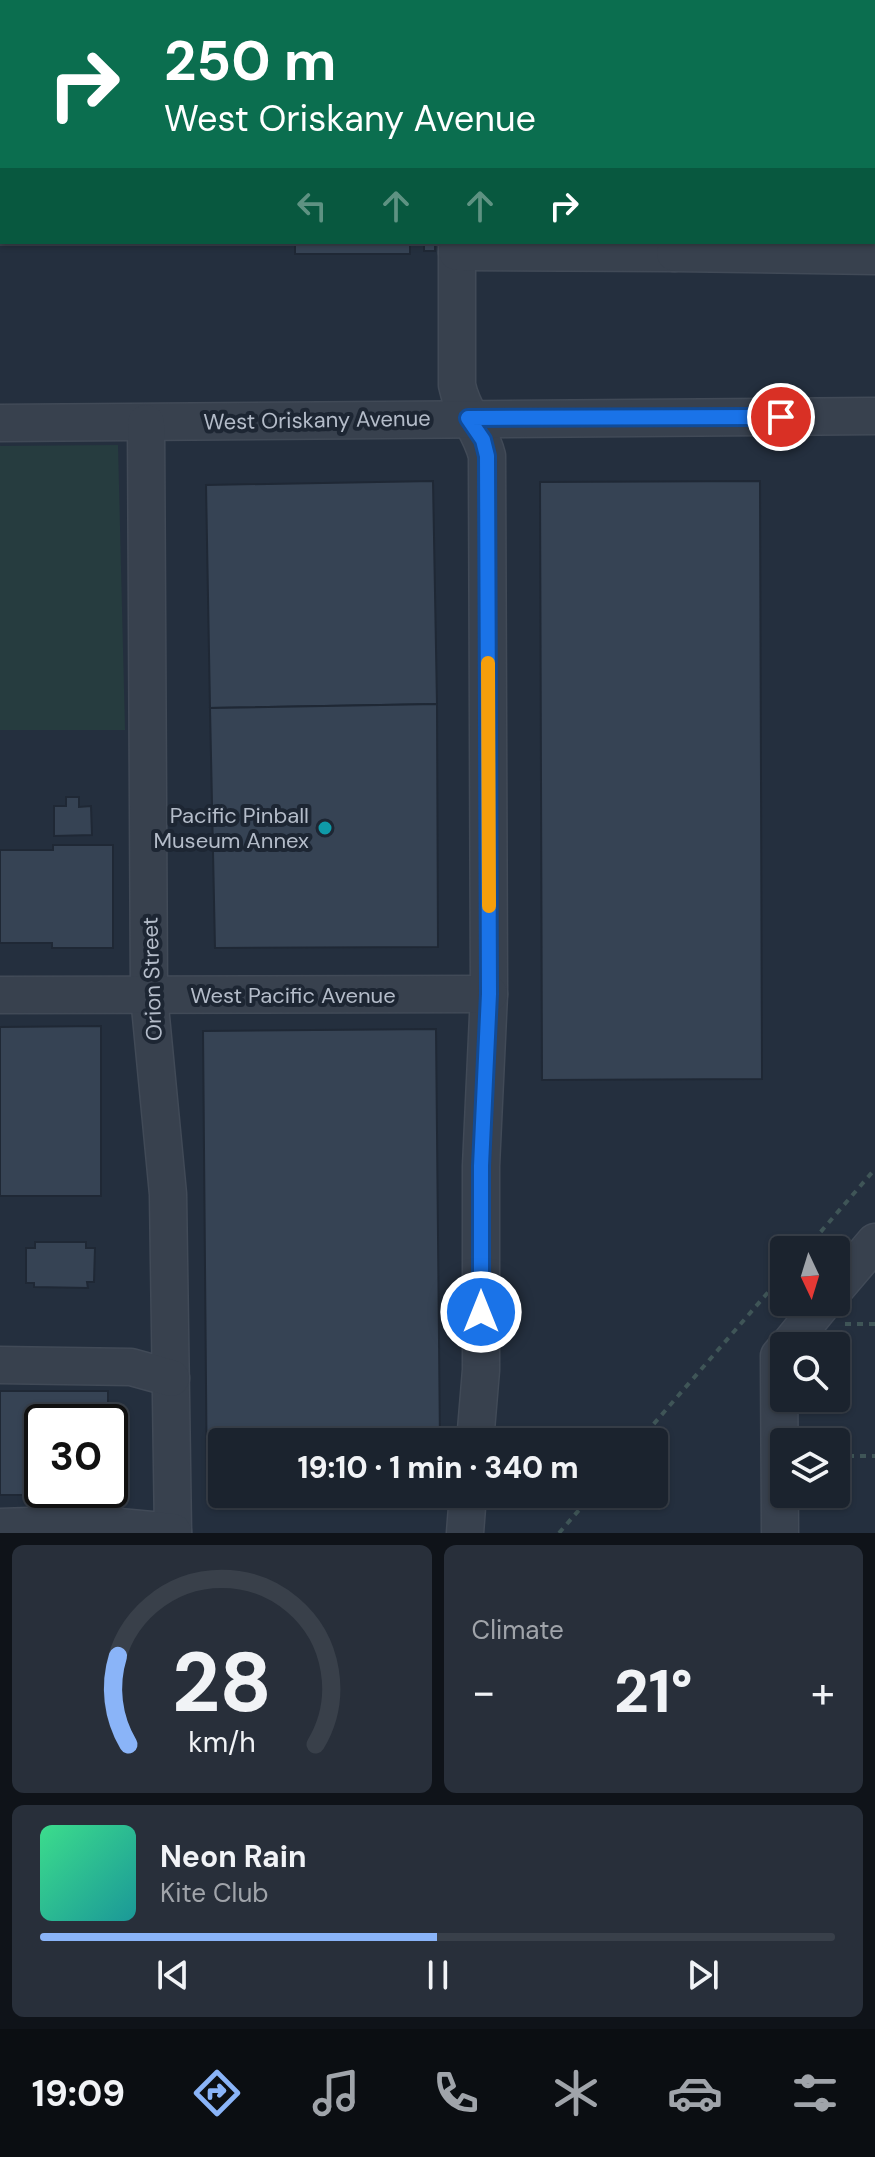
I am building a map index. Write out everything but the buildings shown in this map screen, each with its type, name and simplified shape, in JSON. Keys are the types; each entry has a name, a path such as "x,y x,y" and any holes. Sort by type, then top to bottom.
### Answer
{"street":[{"path":"476,1428 481,1370 481,1166 489,994 487,456 483,440 460,400 457,385 457,247 675,248 875,256"},
{"name":"West Oriskany Avenue","path":"0,423 875,416"},
{"name":"Orion Street","path":"146,423 149,996 168,1194 173,1532"},
{"name":"West Pacific Avenue","path":"0,995 489,994"},
{"path":"850,1271 875,1242"},
{"path":"808,1332 830,1316"},
{"path":"0,1365 131,1367 171,1378"},
{"path":"779,1412 780,1533"},
{"path":"465,1533 467,1508"},
{"path":"0,1527 87,1524 173,1532"}],"path":[{"path":"817,1236 875,1169"},
{"path":"650,1428 770,1290"},
{"path":"845,1316 875,1324"},
{"path":"850,1456 875,1456"},
{"path":"559,1533 581,1508"}],"green space":[{"path":"118,445 125,730 0,730 0,446"}],"slow traffic":[{"path":"488,663 489,906"}],"place":[{"name":"Pacific Pinball Museum Annex","path":"325,828"}],"route":[{"path":"481,1312 481,1166 489,994 487,456 483,440 468,418 781,417"}]}
